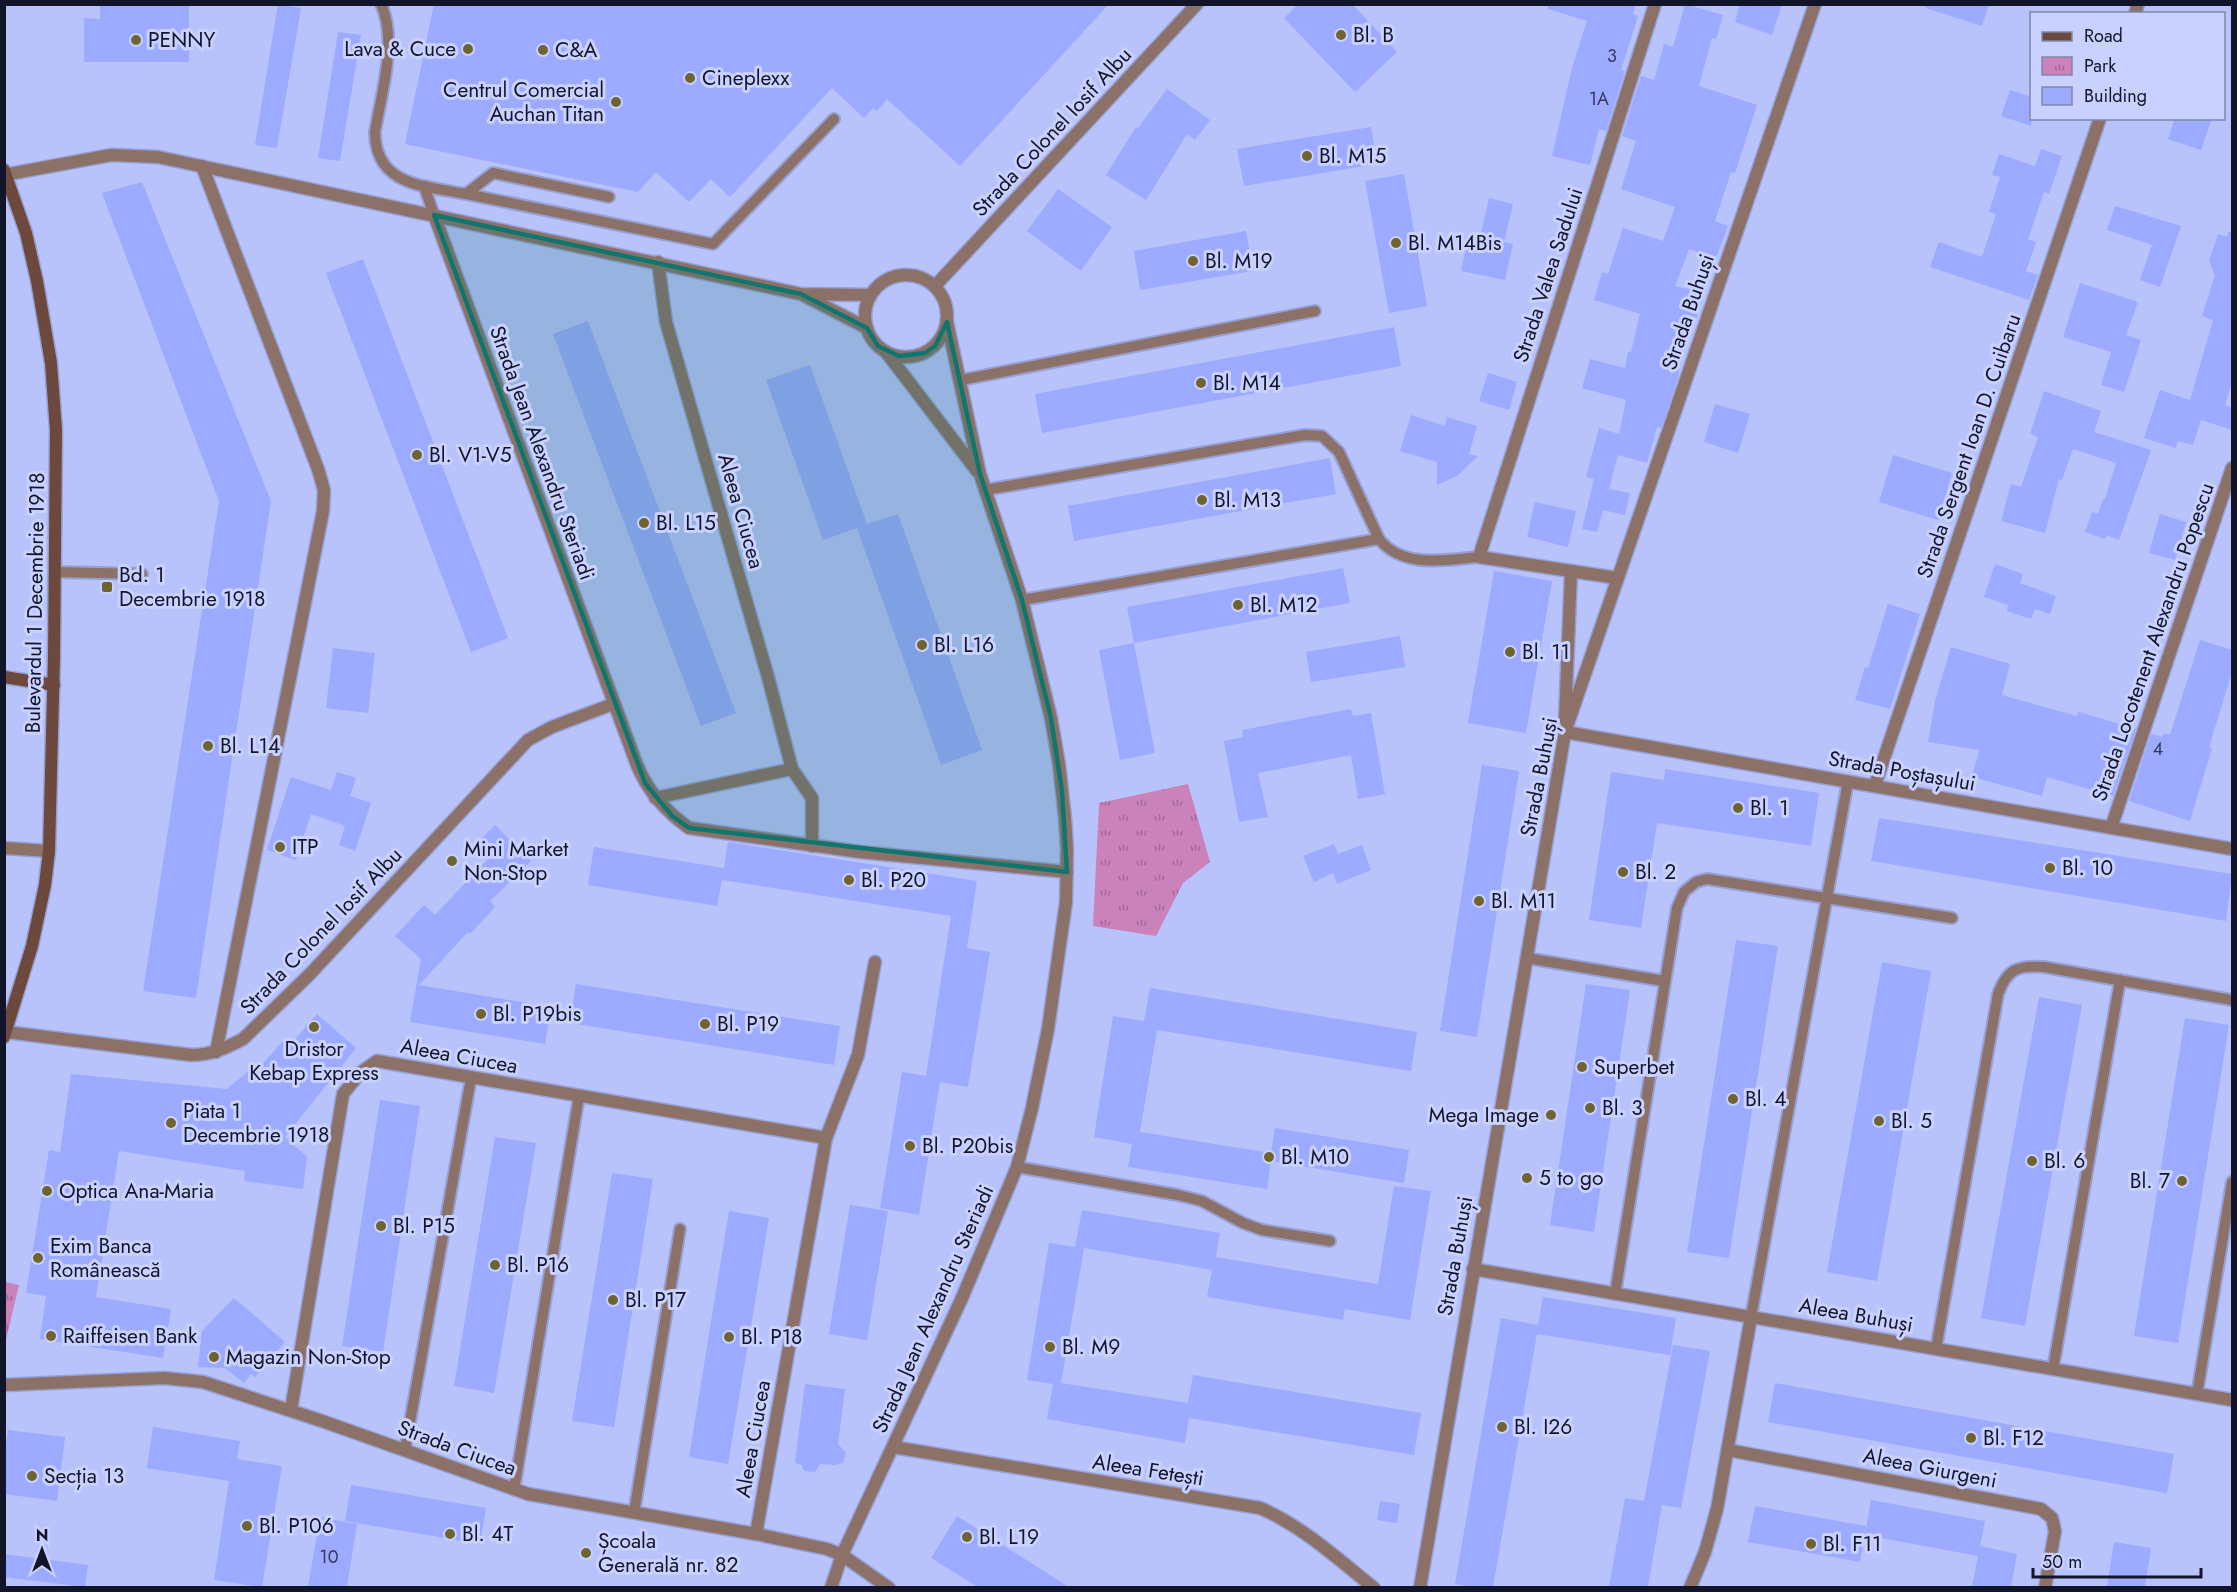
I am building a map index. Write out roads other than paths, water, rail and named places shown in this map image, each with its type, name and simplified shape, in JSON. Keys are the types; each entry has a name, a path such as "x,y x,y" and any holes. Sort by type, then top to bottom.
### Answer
{"main road":[{"name":"Bulevardul 1 Decembrie 1918","path":"5,173 26,233 37,282 51,363 56,430 56,572 49,851 32,946 5,1034"},
{"path":"4,677 54,685"}],"street":[{"name":"Strada Colonel Iosif Albu","path":"935,286 1197,4"},
{"name":"Strada Valea Sadului","path":"1479,558 1655,4"},
{"name":"Strada Buhuși","path":"1419,1587 1565,732 1815,4"},
{"name":"Strada Sergent Ioan D. Cuibaru","path":"1875,785 2099,120"},
{"path":"5,173 111,155 158,157 801,294 871,295"},
{"path":"202,166 324,490 323,511 216,1052"},
{"name":"Strada Jean Alexandru Steriadi","path":"434,215 614,704"},
{"name":"Aleea Ciucea","path":"658,262 666,322 768,677 792,769 812,798 812,846"},
{"path":"903,275 921,277 935,286 943,297 947,309 947,322 943,335 935,346 912,357 899,356 886,352 871,338 867,328 866,306 871,295 885,281 903,275"},
{"path":"801,294 867,328"},
{"name":"Strada Jean Alexandru Steriadi","path":"831,1587 842,1555 962,1298 1017,1167 1048,1029 1063,931 1067,872 1065,818 1051,718 1022,600 980,474 947,322"},
{"name":"Strada Jean Alexandru Steriadi","path":"886,352 980,474"},
{"name":"Strada Locotenent Alexandru Popescu","path":"2111,828 2232,468"},
{"path":"1479,558 1617,578"},
{"path":"1565,732 1571,571"},
{"name":"Strada Colonel Iosif Albu","path":"5,1034 191,1055 216,1052 243,1039 310,974 528,740 552,727 614,704"},
{"path":"614,704 645,783 672,816 688,828 812,846 1067,872"},
{"name":"Strada Poștașului","path":"1565,732 2232,849"},
{"path":"655,798 792,769"},
{"path":"4,848 49,851"},
{"name":"Aleea Ciucea","path":"756,1534 826,1138 858,1055 871,994 875,962"},
{"name":"Aleea Ciucea","path":"291,1410 342,1094 360,1073 377,1062 826,1138"},
{"name":"Aleea Buhuși","path":"1473,1269 2232,1400"},
{"path":"1690,1587 1705,1552 1718,1509 1750,1317"},
{"name":"Strada Ciucea","path":"4,1385 180,1378 222,1387 514,1490 812,1545 842,1555 889,1587"},
{"name":"Aleea Fetești","path":"893,1447 1260,1508 1301,1530 1374,1587"},
{"name":"Aleea Giurgeni","path":"1728,1450 2041,1509 2052,1518 2055,1531 2045,1587"}],"lane":[{"path":"381,4 385,13 389,42 375,132 375,146 382,165 402,181 713,244 834,119"},
{"path":"466,194 493,173 609,197"},
{"path":"424,186 434,215"},
{"path":"961,380 1315,311"},
{"path":"985,490 1305,435 1322,436 1339,452 1379,538 1395,554 1433,561 1479,558"},
{"path":"1022,600 1379,538"},
{"path":"56,572 142,573"},
{"path":"1750,1317 1848,781"},
{"path":"1615,1294 1664,981 1677,908 1684,892 1696,882 1707,879 1952,918"},
{"path":"1526,958 1664,981"},
{"path":"1936,1349 1998,994 2003,980 2014,970 2028,966 2232,999"},
{"path":"2053,1369 2120,980"},
{"path":"405,1450 471,1077"},
{"path":"514,1490 579,1096"},
{"path":"1017,1167 1178,1195 1202,1201 1243,1223 1262,1230 1330,1241"},
{"path":"2197,1394 2232,1182"},
{"path":"634,1513 680,1229"}],"place":[{"name":"Bl. B","path":"1341,35"},
{"name":"PENNY","path":"136,40"},
{"name":"Lava & Cuce","path":"468,49"},
{"name":"C&A","path":"543,50"},
{"name":"Cineplexx","path":"690,78"},
{"name":"Centrul Comercial Auchan Titan","path":"616,102"},
{"name":"Bl. M15","path":"1307,156"},
{"name":"Bl. M14Bis","path":"1396,243"},
{"name":"Bl. M19","path":"1193,261"},
{"name":"Bl. M14","path":"1201,383"},
{"name":"Bl. V1-V5","path":"417,455"},
{"name":"Bl. M13","path":"1202,500"},
{"name":"Bl. L15","path":"644,523"},
{"name":"Bd. 1 Decembrie 1918","path":"107,587"},
{"name":"Bl. M12","path":"1238,605"},
{"name":"Bl. L16","path":"922,645"},
{"name":"Bl. 11","path":"1510,652"},
{"name":"Bl. L14","path":"208,746"},
{"name":"Bl. 1","path":"1738,808"},
{"name":"ITP","path":"280,847"},
{"name":"Mini Market Non-Stop","path":"452,861"},
{"name":"Bl. 10","path":"2050,868"},
{"name":"Bl. 2","path":"1623,872"},
{"name":"Bl. P20","path":"849,880"},
{"name":"Bl. M11","path":"1479,901"},
{"name":"Bl. P19bis","path":"481,1014"},
{"name":"Bl. P19","path":"705,1024"},
{"name":"Dristor Kebap Express","path":"314,1027"},
{"name":"Superbet","path":"1582,1067"},
{"name":"Bl. 4","path":"1733,1099"},
{"name":"Bl. 3","path":"1590,1108"},
{"name":"Mega Image","path":"1551,1115"},
{"name":"Bl. 5","path":"1879,1121"},
{"name":"Piata 1 Decembrie 1918","path":"171,1123"},
{"name":"Bl. P20bis","path":"910,1146"},
{"name":"Bl. M10","path":"1269,1157"},
{"name":"Bl. 6","path":"2032,1161"},
{"name":"5 to go","path":"1527,1178"},
{"name":"Bl. 7","path":"2182,1181"},
{"name":"Optica Ana-Maria","path":"47,1191"},
{"name":"Bl. P15","path":"381,1226"},
{"name":"Exim Banca Românească","path":"38,1258"},
{"name":"Bl. P16","path":"495,1265"},
{"name":"Bl. P17","path":"613,1300"},
{"name":"Raiffeisen Bank","path":"51,1336"},
{"name":"Bl. P18","path":"729,1337"},
{"name":"Bl. M9","path":"1050,1347"},
{"name":"Magazin Non-Stop","path":"214,1357"},
{"name":"Bl. I26","path":"1502,1427"},
{"name":"Bl. F12","path":"1971,1438"},
{"name":"Secția 13","path":"32,1476"},
{"name":"Bl. P106","path":"247,1526"},
{"name":"Bl. 4T","path":"450,1534"},
{"name":"Bl. L19","path":"967,1537"},
{"name":"Bl. F11","path":"1811,1544"},
{"name":"Școala Generală nr. 82","path":"586,1553"}]}
